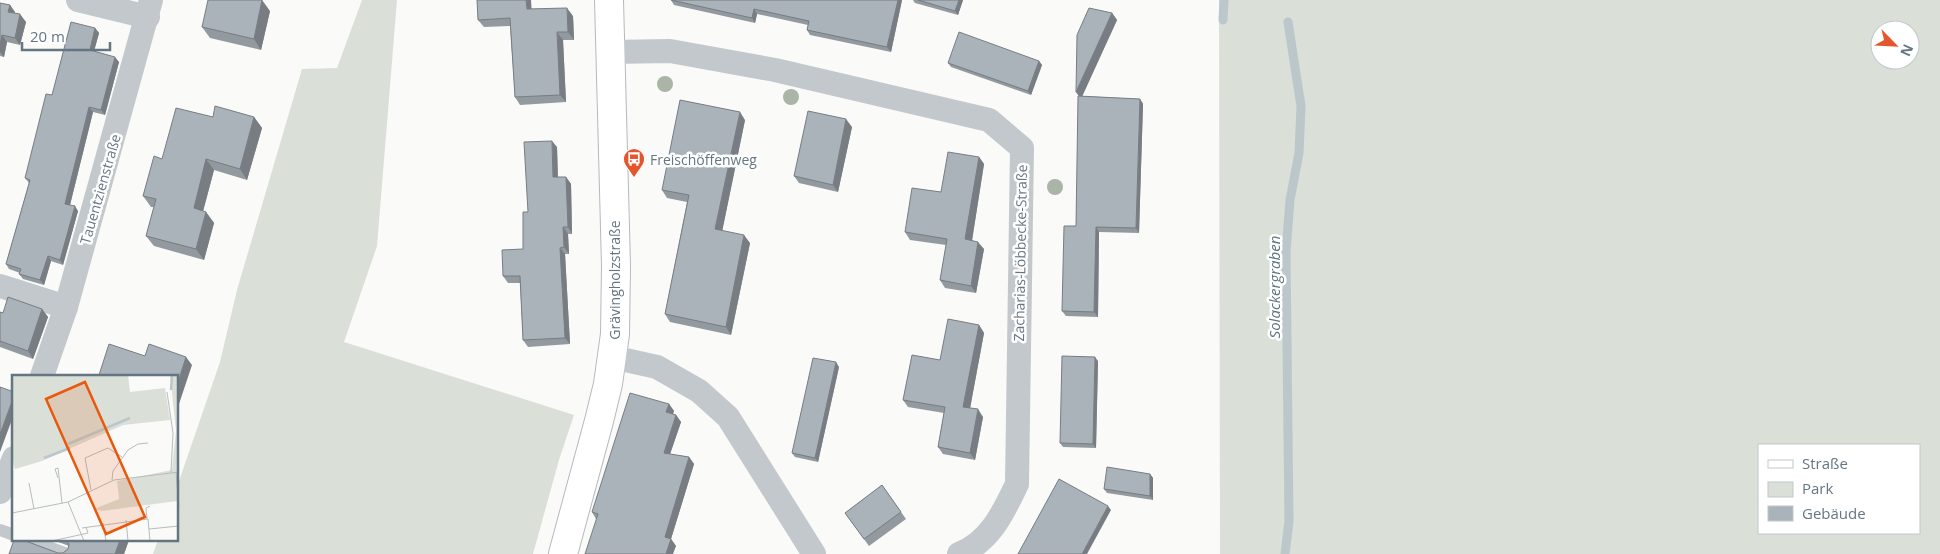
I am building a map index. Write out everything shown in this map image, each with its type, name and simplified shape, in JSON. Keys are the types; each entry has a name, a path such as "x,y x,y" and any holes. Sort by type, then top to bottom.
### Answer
{"main road":[{"name":"Grävingholzstraße","path":"563,554 599,421 615,334 616,266 609,0"}],"street":[{"path":"78,0 150,8"},
{"name":"Tauentzienstraße","path":"42,375 66,307 150,8"},
{"name":"Zacharias-Löbbecke-Straße","path":"610,52 670,51 775,70 989,120 1022,148 1017,484 999,522 972,549 959,554"},
{"path":"0,286 66,307"},
{"path":"612,357 657,367 699,391 728,417 814,554"},
{"path":"0,492 12,463"}],"lane":[{"path":"0,530 12,534"},
{"path":"34,542 66,554"}],"green space":[{"path":"362,0 397,0 377,246 344,342 574,415 559,460 533,554 153,554 157,542 179,542 179,481 220,362 237,290 302,69 337,68"},
{"path":"1219,0 1940,0 1940,554 1220,554"}],"building":[{"path":"208,0 262,0 254,39 202,27"},
{"path":"477,0 526,0 527,9 567,8 568,32 557,32 560,95 515,97 510,18 478,20"},
{"path":"671,0 898,0 887,47 807,30 809,21 754,9 752,18"},
{"path":"918,0 959,0 955,11"},
{"path":"0,3 10,5 8,12 20,14 15,38 2,35 0,45"},
{"path":"1089,8 1112,13 1076,92 1077,35"},
{"path":"71,22 95,28 90,50 115,57 101,110 89,107 65,204 75,206 60,260 48,256 40,280 19,274 21,269 6,264 30,180 25,178 46,94 52,95"},
{"path":"959,32 1039,61 1028,91 948,63"},
{"path":"1078,96 1140,99 1136,228 1096,227 1094,312 1062,311 1064,226 1076,226"},
{"path":"680,100 740,112 715,229 744,235 726,327 665,314 689,195 662,190"},
{"path":"215,106 254,117 240,169 206,159 194,208 206,212 196,249 146,236 156,199 143,196 154,156 162,159 176,108 213,117"},
{"path":"808,111 846,119 833,185 794,176"},
{"path":"552,141 553,177 566,177 568,227 563,227 564,247 560,248 565,338 523,340 520,276 503,276 502,250 523,249 523,212 528,212 524,142"},
{"path":"948,152 979,157 965,239 978,242 971,286 940,280 947,239 905,232 912,188 941,192"},
{"path":"8,297 42,309 28,351 0,341 0,312 3,313"},
{"path":"948,319 979,325 963,407 978,409 970,453 938,447 945,407 903,400 912,355 940,360"},
{"path":"109,344 145,356 149,344 186,357 179,379 179,375 99,375"},
{"path":"1062,356 1095,357 1093,444 1060,443"},
{"path":"813,358 836,362 815,458 792,453"},
{"path":"0,387 12,391 12,401 0,434"},
{"path":"630,393 669,404 666,412 676,415 664,453 689,457 665,537 671,539 666,554 585,554 598,514 592,512"},
{"path":"1107,467 1150,474 1150,496 1104,489"},
{"path":"1059,479 1108,506 1082,554 1018,554"},
{"path":"882,485 901,512 864,539 845,513"},
{"path":"13,542 28,542 58,553 63,553 68,549 68,542 119,542 115,554 9,554"}],"waterway":[{"path":"1223,20 1224,0"},
{"name":"Solackergraben","path":"1285,554 1289,521 1286,252 1290,200 1299,153 1301,106 1288,22"}],"place":[{"name":"Freischöffenweg","path":"634,178"}]}
